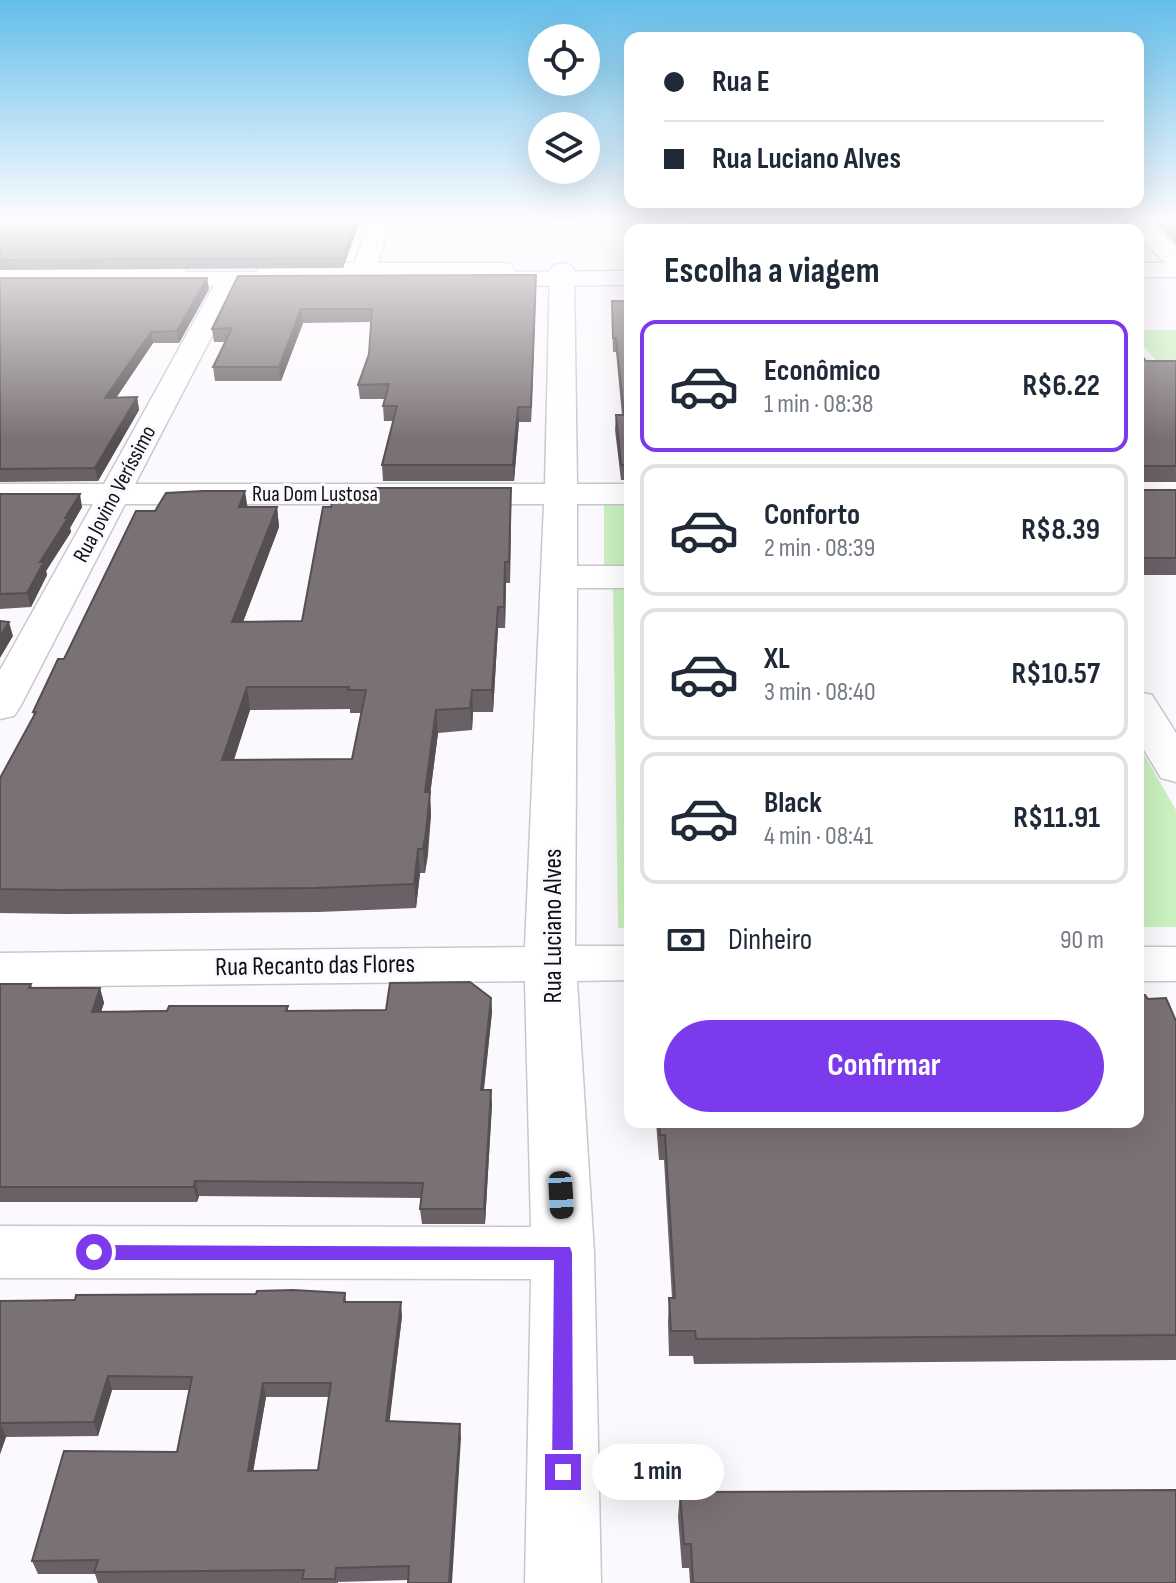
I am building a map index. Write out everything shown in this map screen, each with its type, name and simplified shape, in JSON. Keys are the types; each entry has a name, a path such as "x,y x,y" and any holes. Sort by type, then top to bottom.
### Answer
{"street":[{"name":"Rua Jovino Veríssimo","path":"0,707 49,621 223,292"},
{"name":"Rua Luciano Alves","path":"562,292 561,494 550,962 563,1253 563,1583"},
{"name":"Rua Dom Lustosa","path":"0,494 624,494"},
{"path":"559,577 624,577"},
{"path":"12,622 49,621"},
{"path":"1144,714 1176,769"},
{"name":"Rua Recanto das Flores","path":"0,970 624,963"},
{"path":"1144,964 1176,964"},
{"path":"0,1252 563,1253"}],"green space":[{"path":"1144,330 1176,330 1176,368 1163,368 1144,347"},
{"path":"604,502 624,502 624,571 604,571"},
{"path":"613,587 624,587 624,928 618,928"},
{"path":"1144,754 1176,810 1176,927 1144,927"}],"building":[{"path":"0,292 199,292 177,331 151,332 105,398 137,397 95,468 0,469"},
{"path":"230,292 535,292 531,407 518,407 513,465 382,465 397,406 383,406 389,384 358,385 369,354 372,309 301,309 279,367 213,367 232,328 212,329"},
{"path":"612,301 624,301 624,415 616,338 613,338"},
{"path":"1144,358 1176,361 1176,466 1144,466"},
{"path":"616,415 624,415 624,465 621,465"},
{"path":"375,488 511,488 509,562 505,562 504,607 498,607 492,690 472,690 470,708 436,710 425,792 430,792 426,832 423,849 418,849 414,884 316,888 0,889 0,778 36,712 33,712 58,659 64,659 136,511 155,511 166,493 203,491 245,491 239,507 277,507 232,622 302,621 323,507 331,507 333,499 372,498","holes":["247,687 349,687 348,690 366,690 352,759 222,760"]},
{"path":"1144,490 1176,490 1176,558 1144,558"},
{"path":"0,494 80,494 40,562 44,562 27,593 0,594"},
{"path":"0,621 9,622 0,637"},
{"path":"470,982 491,998 481,1090 491,1090 484,1209 420,1209 423,1183 195,1181 194,1187 0,1187 0,984 31,984 29,988 100,988 92,1012 167,1011 169,1006 288,1006 286,1011 386,1010 390,983"},
{"path":"1144,995 1148,999 1166,998 1176,1021 1176,1335 696,1339 695,1331 671,1331 669,1298 675,1298 665,1135 660,1135 659,1128 1144,1128"},
{"path":"257,1291 345,1293 344,1302 401,1302 386,1421 460,1424 449,1583 408,1583 409,1566 336,1568 335,1579 302,1579 304,1570 94,1572 98,1560 32,1561 64,1451 177,1452 192,1377 108,1376 94,1422 0,1423 0,1301 75,1300 76,1295 256,1294","holes":["263,1383 331,1383 318,1470 248,1471"]},
{"path":"1176,1490 1176,1583 693,1583 691,1544 684,1544 680,1492"}],"route":[{"path":"94,1252 563,1253 563,1472"}]}
